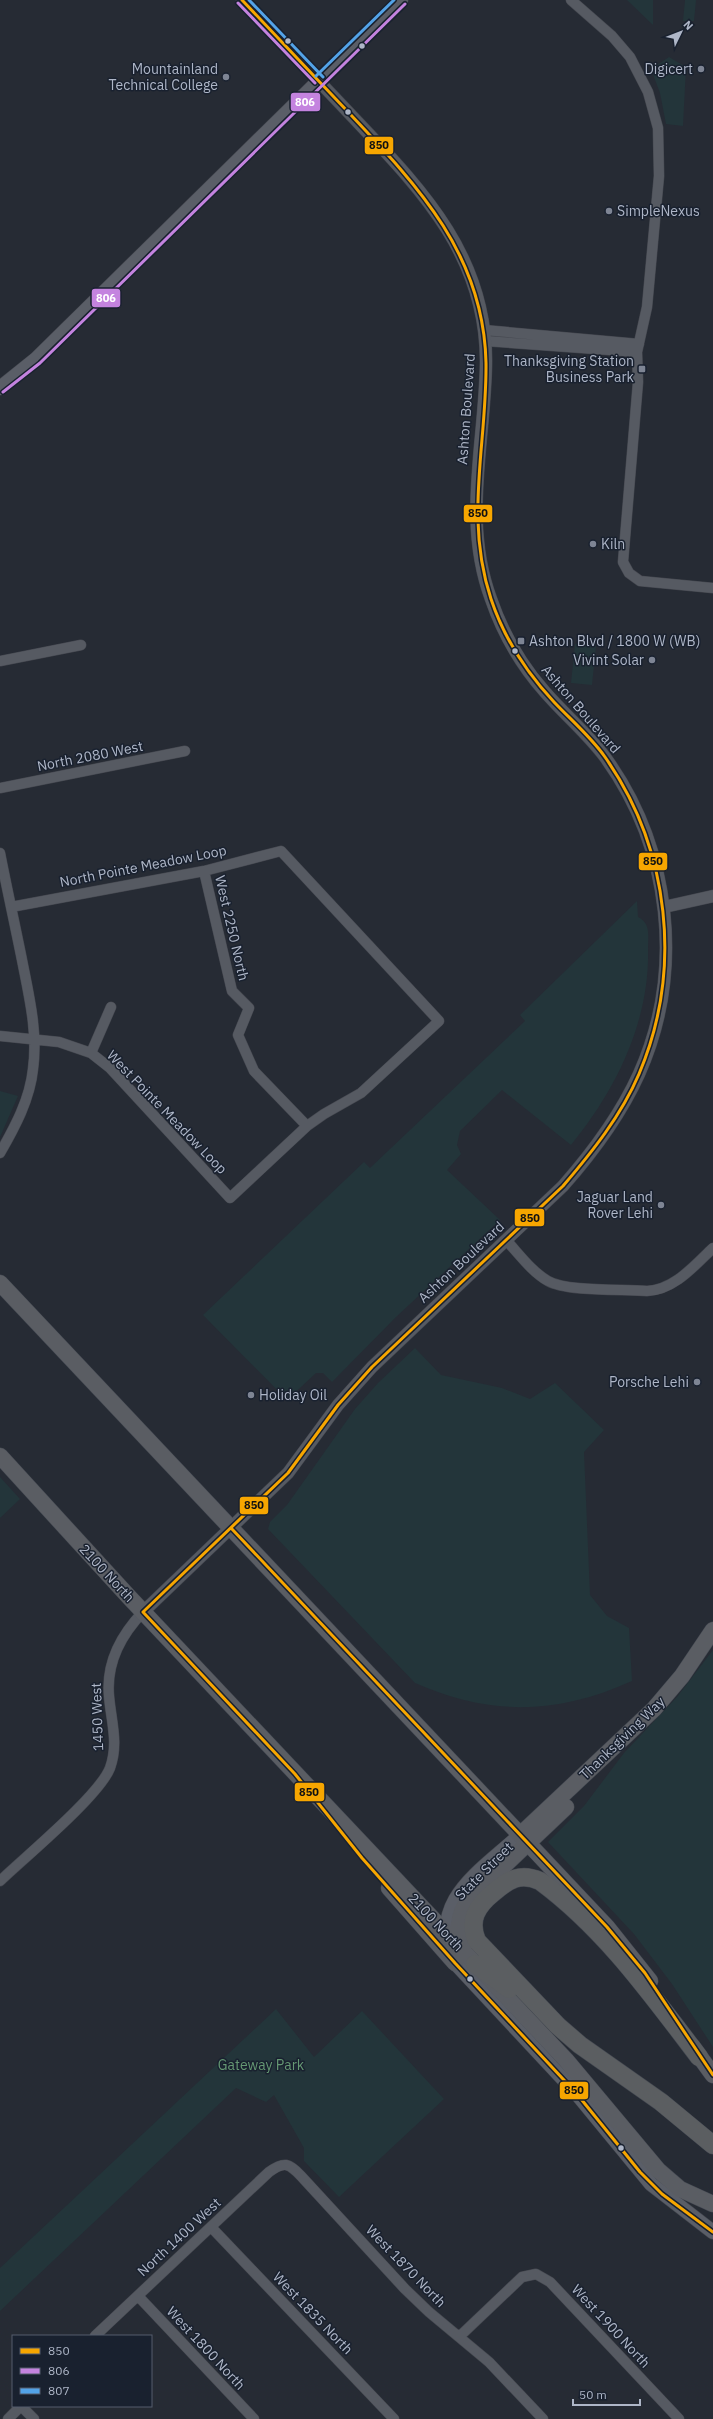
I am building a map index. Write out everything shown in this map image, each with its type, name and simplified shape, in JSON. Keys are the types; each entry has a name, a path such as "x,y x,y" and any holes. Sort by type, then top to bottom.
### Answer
{"highway":[{"path":"0,1283 629,1952 649,1978 699,2057"},
{"name":"2100 North","path":"0,1456 143,1612 446,1933 465,1960 566,2060 658,2170 680,2189 713,2204"},
{"name":"Thanksgiving Way","path":"465,1960 458,1926 464,1906 473,1894 524,1839 587,1787 618,1743 673,1687 713,1630"},
{"path":"295,1774 344,1837 465,1960 501,1983 546,2023 563,2036 580,2045"},
{"path":"713,2075 638,1976 595,1929 540,1881 529,1877 512,1878 478,1908 473,1923 475,1936 481,1946 558,2026 580,2045 661,2102 713,2145"}],"main road":[{"path":"0,388 36,359 401,0"},
{"name":"State Street","path":"446,1933 447,1914 457,1894 524,1839"},
{"path":"465,1960 651,2184 713,2232"}],"street":[{"name":"Ashton Boulevard","path":"143,1612 288,1472 360,1379 563,1186 585,1160 618,1114 639,1073 658,1016 664,979 664,907 653,853 636,808 602,753 528,672 507,638 490,598 483,573 475,523 476,493 485,387 484,336 477,297 467,267 444,223 418,187 242,0"},
{"path":"571,0 612,36 630,57 648,92 656,118 660,147 659,176 647,307 638,348 638,382 623,562 629,573 640,582 713,588"},
{"path":"484,336 638,348"},
{"path":"0,661 81,645"},
{"name":"North 2080 West","path":"0,788 185,751"},
{"name":"North Pointe Meadow Loop","path":"11,907 204,870 280,851 439,1021 361,1093 324,1114 307,1126"},
{"path":"0,853 30,1001 34,1039 33,1069 27,1097 11,1135 0,1153"},
{"name":"West 2250 North","path":"204,870 232,991 249,1008 238,1035 254,1071 307,1126"},
{"path":"664,907 713,896"},
{"path":"91,1053 111,1007"},
{"name":"West Pointe Meadow Loop","path":"0,1036 59,1042 91,1053 110,1068 230,1198 307,1126"},
{"path":"506,1240 541,1276 552,1284 571,1287 647,1290 656,1290 670,1285 713,1248"},
{"name":"1450 West","path":"0,1881 86,1800 106,1776 115,1750 114,1725 109,1695 111,1662 120,1643 143,1612"},
{"name":"North 1400 West","path":"97,2335 269,2172 278,2165 286,2164"},
{"name":"West 1870 North","path":"286,2164 291,2166 301,2176 429,2312 460,2336 489,2362 543,2419"},
{"name":"West 1835 North","path":"211,2227 394,2419"},
{"name":"West 1900 North","path":"460,2336 522,2278 536,2274 550,2282 679,2419"},
{"name":"West 1800 North","path":"138,2296 254,2419"},
{"path":"8,2419 20,2407"},
{"path":"22,2407 34,2419"}],"green space":[{"path":"627,0 653,0 653,25"},
{"path":"685,0 696,0 694,21 683,21"},
{"path":"669,57 686,67 683,126 666,124 660,93 651,69"},
{"path":"575,644 596,646 592,685 571,683"},
{"path":"637,901 638,917 645,923 648,930 647,976 643,1002 636,1028 616,1078 587,1124 571,1145 502,1090 460,1131 457,1145 461,1154 447,1170 500,1220 396,1317 332,1382 323,1373 316,1373 287,1400 203,1315 364,1162 370,1168 525,1021 520,1015"},
{"path":"0,1091 18,1096 0,1137"},
{"path":"415,1348 441,1375 502,1388 530,1399 555,1383 604,1430 584,1452 590,1595 607,1616 629,1628 632,1681 604,1692 577,1700 550,1705 524,1707 497,1706 470,1701 443,1694 415,1683 268,1529 270,1522 287,1505 355,1409 378,1383"},
{"path":"0,1477 20,1499 0,1518"},
{"path":"713,1650 713,2047 672,1984 634,1934 548,1842 584,1806 624,1753 677,1697"},
{"name":"Gateway Park","path":"276,2009 314,2057 362,2011 444,2099 339,2197 304,2161 304,2148 274,2095 266,2102 236,2088 0,2311 0,2268"}],"transit line":[{"name":"850","path":"242,0 376,141 400,169 423,197 443,226 460,256 474,289 482,325 486,363 478,510 479,539 483,569 491,599 502,627 525,667 544,691 605,757 627,793 644,831 656,871 663,911 665,953 661,994 653,1034 639,1074 615,1119 585,1160 563,1186 372,1367 338,1405 288,1473 143,1612 295,1774 362,1858 455,1963 577,2094 640,2172 662,2194 713,2232"},
{"name":"807","path":"249,0 323,77"},
{"name":"807","path":"316,76 394,0"},
{"name":"806","path":"238,3 315,83"},
{"name":"806","path":"3,392 40,363 405,4"},
{"name":"850","path":"231,1528 607,1927 645,1973 713,2075"}],"place":[{"name":"Digicert","path":"701,69"},
{"name":"Mountainland Technical College","path":"226,77"},
{"name":"SimpleNexus","path":"609,211"},
{"name":"Thanksgiving Station Business Park","path":"642,369"},
{"name":"Kiln","path":"593,544"},
{"name":"Ashton Blvd / 1800 W (WB)","path":"521,641"},
{"name":"Vivint Solar","path":"652,660"},
{"name":"Jaguar Land Rover Lehi","path":"661,1205"},
{"name":"Porsche Lehi","path":"697,1382"},
{"name":"Holiday Oil","path":"251,1395"}]}
